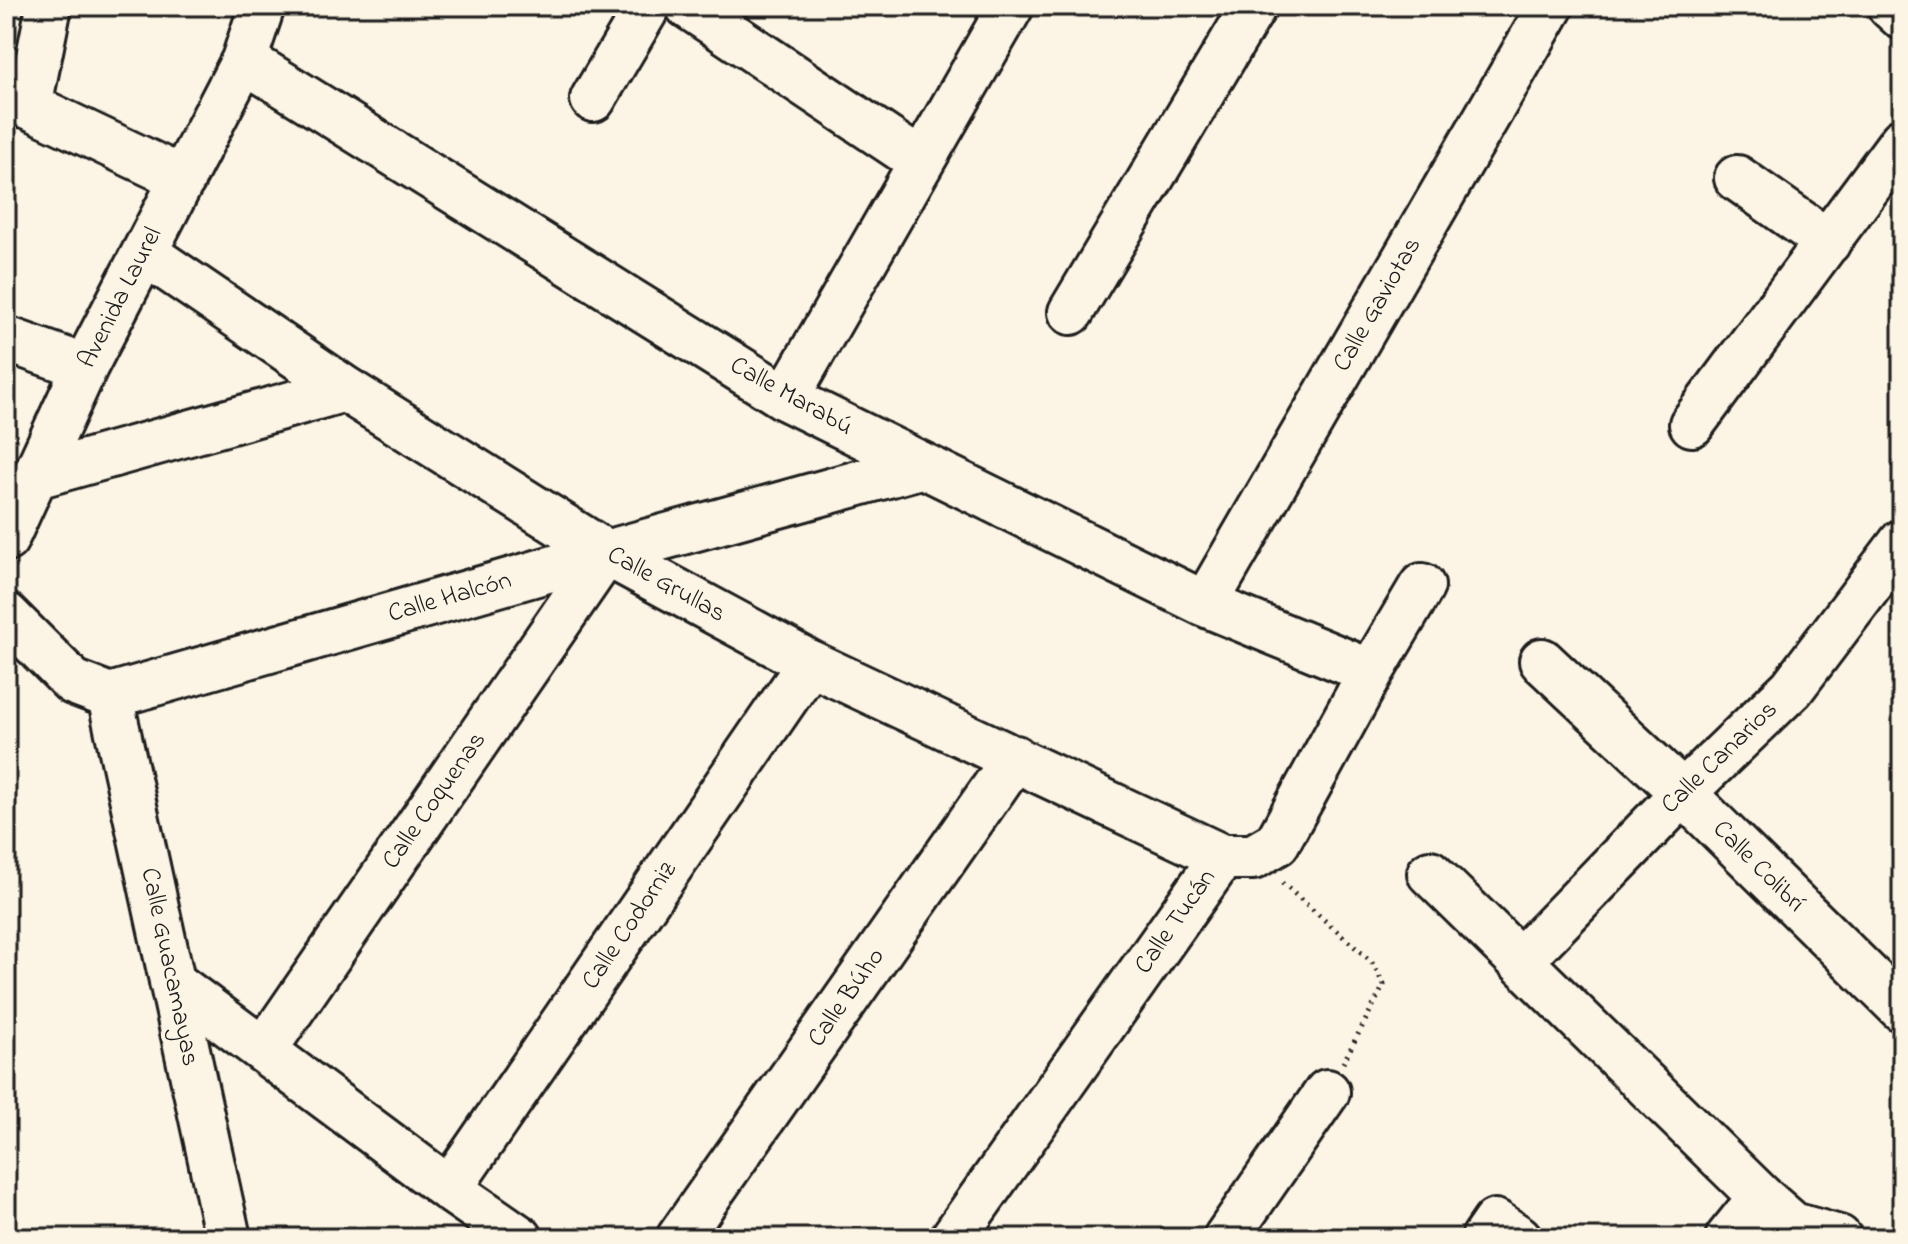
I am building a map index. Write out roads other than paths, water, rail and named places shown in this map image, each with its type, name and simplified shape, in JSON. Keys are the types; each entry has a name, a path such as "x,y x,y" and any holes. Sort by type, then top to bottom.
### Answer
{"street":[{"path":"49,6 17,103 183,179"},
{"name":"Avenida Laurel","path":"6,539 85,367 244,60 262,6"},
{"path":"593,99 648,6"},
{"path":"688,6 920,161"},
{"path":"786,398 1011,6"},
{"path":"1071,312 1254,6"},
{"name":"Calle Gaviotas","path":"1205,604 1551,6"},
{"path":"1890,6 1902,17"},
{"name":"Calle Marabú","path":"244,60 786,398 1205,604 1371,672"},
{"path":"1692,424 1902,141"},
{"path":"1737,178 1828,242"},
{"name":"Calle Grullas","path":"145,253 345,389 606,553 810,663 1237,857"},
{"path":"6,339 85,367"},
{"path":"36,476 345,389"},
{"name":"Calle Halcón","path":"110,696 920,466"},
{"name":"Calle Canarios","path":"1521,960 1683,793 1792,688 1902,542"},
{"name":"Calle Coquenas","path":"264,1050 606,553"},
{"name":"Calle Tucán","path":"953,1238 1237,857 1277,843 1422,586"},
{"path":"6,615 73,682 110,696"},
{"name":"Calle Colibrí","path":"1542,661 1683,793 1902,1009"},
{"name":"Calle Codorniz","path":"449,1189 810,663"},
{"name":"Calle Guacamayas","path":"110,696 228,1238"},
{"name":"Calle Búho","path":"679,1238 1015,758"},
{"path":"1430,873 1761,1197 1793,1225 1839,1238"},
{"path":"172,982 449,1189 520,1238"},
{"path":"1226,1238 1327,1092"},
{"path":"1728,1238 1761,1197"},
{"path":"1484,1238 1495,1222 1519,1238"}]}
